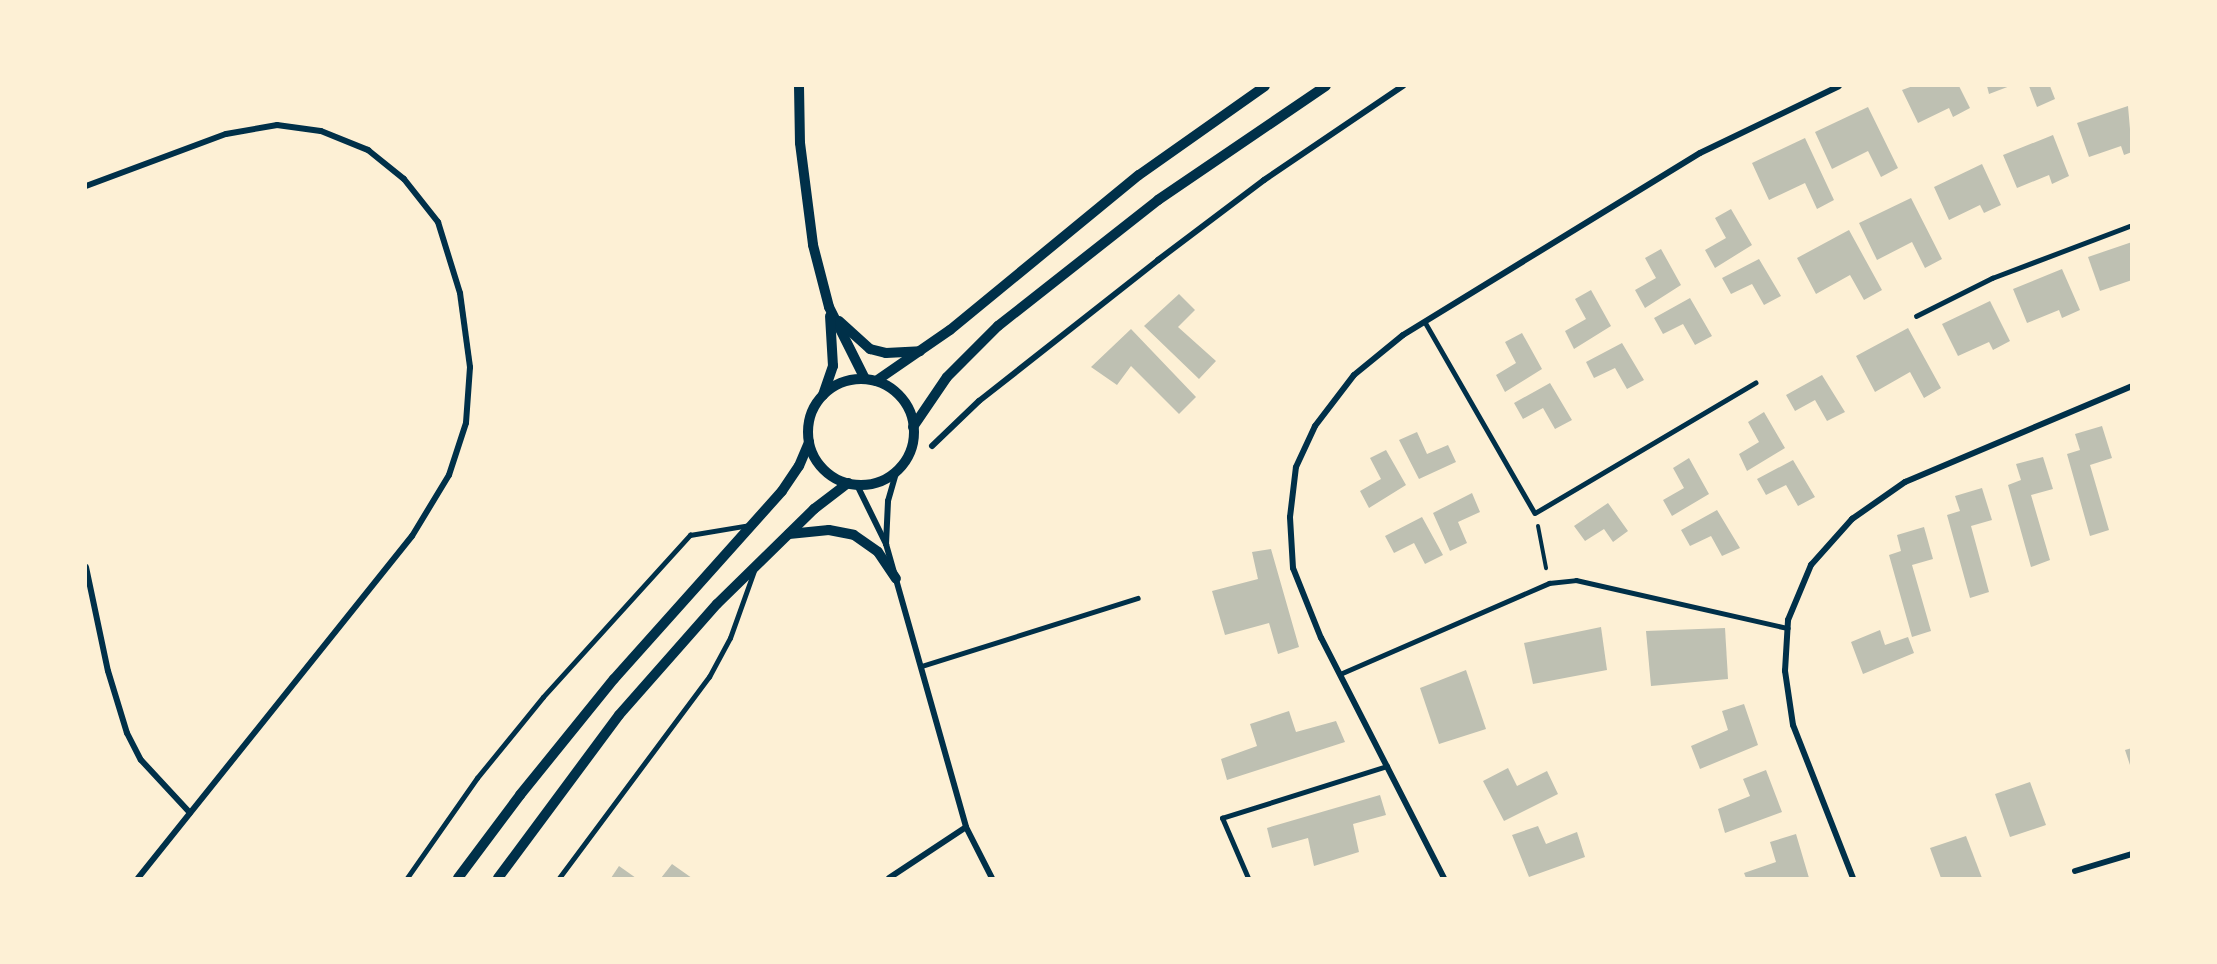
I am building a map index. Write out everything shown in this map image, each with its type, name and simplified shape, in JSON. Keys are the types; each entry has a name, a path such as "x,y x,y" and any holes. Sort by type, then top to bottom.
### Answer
{"street":[{"path":"458,879 520,795 614,679 752,524 799,466 809,442 809,417 823,394 833,366 831,311 813,245 800,143 799,86"},
{"path":"823,394 843,381 871,380 920,351 1139,175 1265,86"},
{"path":"913,427 946,377 998,326 1158,200 1326,86"},
{"path":"932,446 979,401 1158,260 1264,180 1403,86"},
{"path":"1444,879 1340,674 1293,568 1290,517 1296,467 1315,426 1354,375 1425,322 1700,153 1839,86"},
{"path":"86,186 226,134 277,125 321,131 368,150 404,179 438,222 460,293 470,368 466,423 449,476 412,536 138,879"},
{"path":"831,311 870,349 886,353 920,351"},
{"path":"831,311 871,380 903,400 913,427 911,450 897,470 888,501 886,544"},
{"path":"1853,879 1793,726 1785,671 1788,628 1811,565 1852,519 1905,482 2132,386"},
{"path":"809,442 821,468 853,484 871,484 897,470"},
{"path":"498,879 619,715 717,604 789,534 853,484"},
{"path":"853,484 886,544 966,827 992,879"},
{"path":"789,534 829,530 854,535 878,552 896,579"},
{"path":"86,567 108,671 127,733 141,760 190,813"},
{"path":"889,879 966,827"},
{"path":"2075,872 2132,854"}],"lane":[{"path":"1916,316 1992,278 2132,225"},
{"path":"1425,322 1535,513 1755,382"},
{"path":"407,879 477,778 543,697 690,535 752,524"},
{"path":"559,879 709,677 730,638 756,566"},
{"path":"1340,674 1549,583 1576,580 1788,628"},
{"path":"922,666 1138,598"},
{"path":"1248,879 1222,818 1388,766"}],"path":[{"path":"1535,513 1549,583"}],"building":[{"path":"1913,86 1959,86 1970,108 1953,117 1949,108 1918,123 1902,90"},
{"path":"1987,86 2010,86 1989,94"},
{"path":"2029,86 2050,86 2055,99 2037,107"},
{"path":"2128,106 2132,152 2124,155 2121,146 2089,157 2077,123"},
{"path":"1868,107 1898,168 1881,177 1868,151 1832,169 1815,132"},
{"path":"2053,135 2069,176 2052,184 2049,175 2017,188 2003,155"},
{"path":"1805,138 1834,200 1817,209 1805,183 1769,200 1752,163"},
{"path":"1982,164 2001,205 1984,213 1980,205 1949,220 1934,187"},
{"path":"1911,198 1942,259 1925,268 1912,242 1877,260 1859,223"},
{"path":"1731,209 1752,245 1715,268 1705,250 1726,238 1715,218"},
{"path":"1849,230 1882,290 1864,300 1850,275 1816,294 1797,258"},
{"path":"2132,242 2132,280 2100,291 2088,257"},
{"path":"1661,249 1681,285 1645,308 1635,290 1656,278 1645,258"},
{"path":"1759,259 1781,296 1764,305 1752,284 1731,294 1722,278"},
{"path":"2062,269 2080,310 2062,318 2059,310 2027,323 2013,289"},
{"path":"1591,290 1611,326 1574,349 1565,331 1586,319 1575,299"},
{"path":"1179,294 1195,310 1178,327 1216,361 1199,379 1144,326"},
{"path":"1690,298 1712,336 1695,345 1683,324 1663,334 1654,318"},
{"path":"1990,301 2010,341 1993,350 1989,342 1958,356 1942,324"},
{"path":"1908,328 1941,388 1924,398 1910,372 1875,392 1856,356"},
{"path":"1131,329 1196,397 1179,414 1131,366 1117,385 1091,367"},
{"path":"1522,333 1542,369 1505,392 1496,375 1516,363 1505,342"},
{"path":"1622,343 1644,380 1627,389 1615,368 1594,378 1586,362"},
{"path":"1822,375 1845,412 1827,421 1815,400 1795,411 1786,395"},
{"path":"1550,383 1572,420 1555,429 1543,408 1523,419 1514,403"},
{"path":"1764,412 1785,448 1747,471 1739,454 1759,442 1748,422"},
{"path":"2102,426 2112,458 2090,465 2109,530 2090,536 2067,454 2080,450 2075,434"},
{"path":"1417,432 1427,454 1448,445 1456,462 1419,479 1399,440"},
{"path":"1386,450 1406,485 1369,508 1360,491 1381,479 1370,458"},
{"path":"2043,457 2053,489 2031,495 2050,560 2031,567 2008,485 2021,480 2016,464"},
{"path":"1689,458 1709,494 1672,516 1663,500 1684,488 1673,468"},
{"path":"1793,460 1815,497 1798,506 1786,485 1766,495 1757,479"},
{"path":"1982,488 1992,520 1971,526 1989,592 1970,598 1947,515 1960,511 1955,496"},
{"path":"1472,493 1480,512 1458,522 1467,543 1450,551 1433,513"},
{"path":"1608,503 1628,531 1613,542 1604,529 1585,541 1574,526"},
{"path":"1717,510 1740,548 1722,556 1711,536 1690,546 1681,530"},
{"path":"1422,517 1443,555 1425,564 1414,543 1394,553 1385,536"},
{"path":"1924,527 1933,559 1912,565 1931,631 1912,637 1889,555 1901,551 1897,535"},
{"path":"1271,549 1299,647 1278,654 1269,623 1225,635 1212,591 1258,579 1252,552"},
{"path":"1601,627 1607,670 1533,684 1524,643"},
{"path":"1725,628 1728,679 1651,686 1646,631"},
{"path":"1880,630 1885,645 1908,637 1914,653 1863,674 1851,642"},
{"path":"1466,670 1486,729 1439,744 1420,688"},
{"path":"1744,704 1758,745 1700,769 1691,746 1728,730 1722,711"},
{"path":"1289,711 1296,732 1336,721 1345,742 1227,780 1221,759 1257,746 1250,724"},
{"path":"2132,748 2132,768 2131,768 2125,750"},
{"path":"1508,768 1517,786 1547,771 1558,794 1504,821 1483,781"},
{"path":"1766,770 1782,812 1725,833 1718,809 1750,796 1743,779"},
{"path":"2030,782 2046,825 2010,837 1995,794"},
{"path":"1380,795 1386,815 1353,824 1359,852 1314,866 1308,838 1272,848 1267,828"},
{"path":"1538,826 1546,844 1577,832 1585,857 1529,877 1512,835"},
{"path":"1796,834 1809,878 1746,878 1744,873 1776,862 1770,842"},
{"path":"1966,836 1982,878 1941,878 1930,848"},
{"path":"672,864 689,876 692,878 661,878"},
{"path":"619,866 636,878 611,878"}]}
